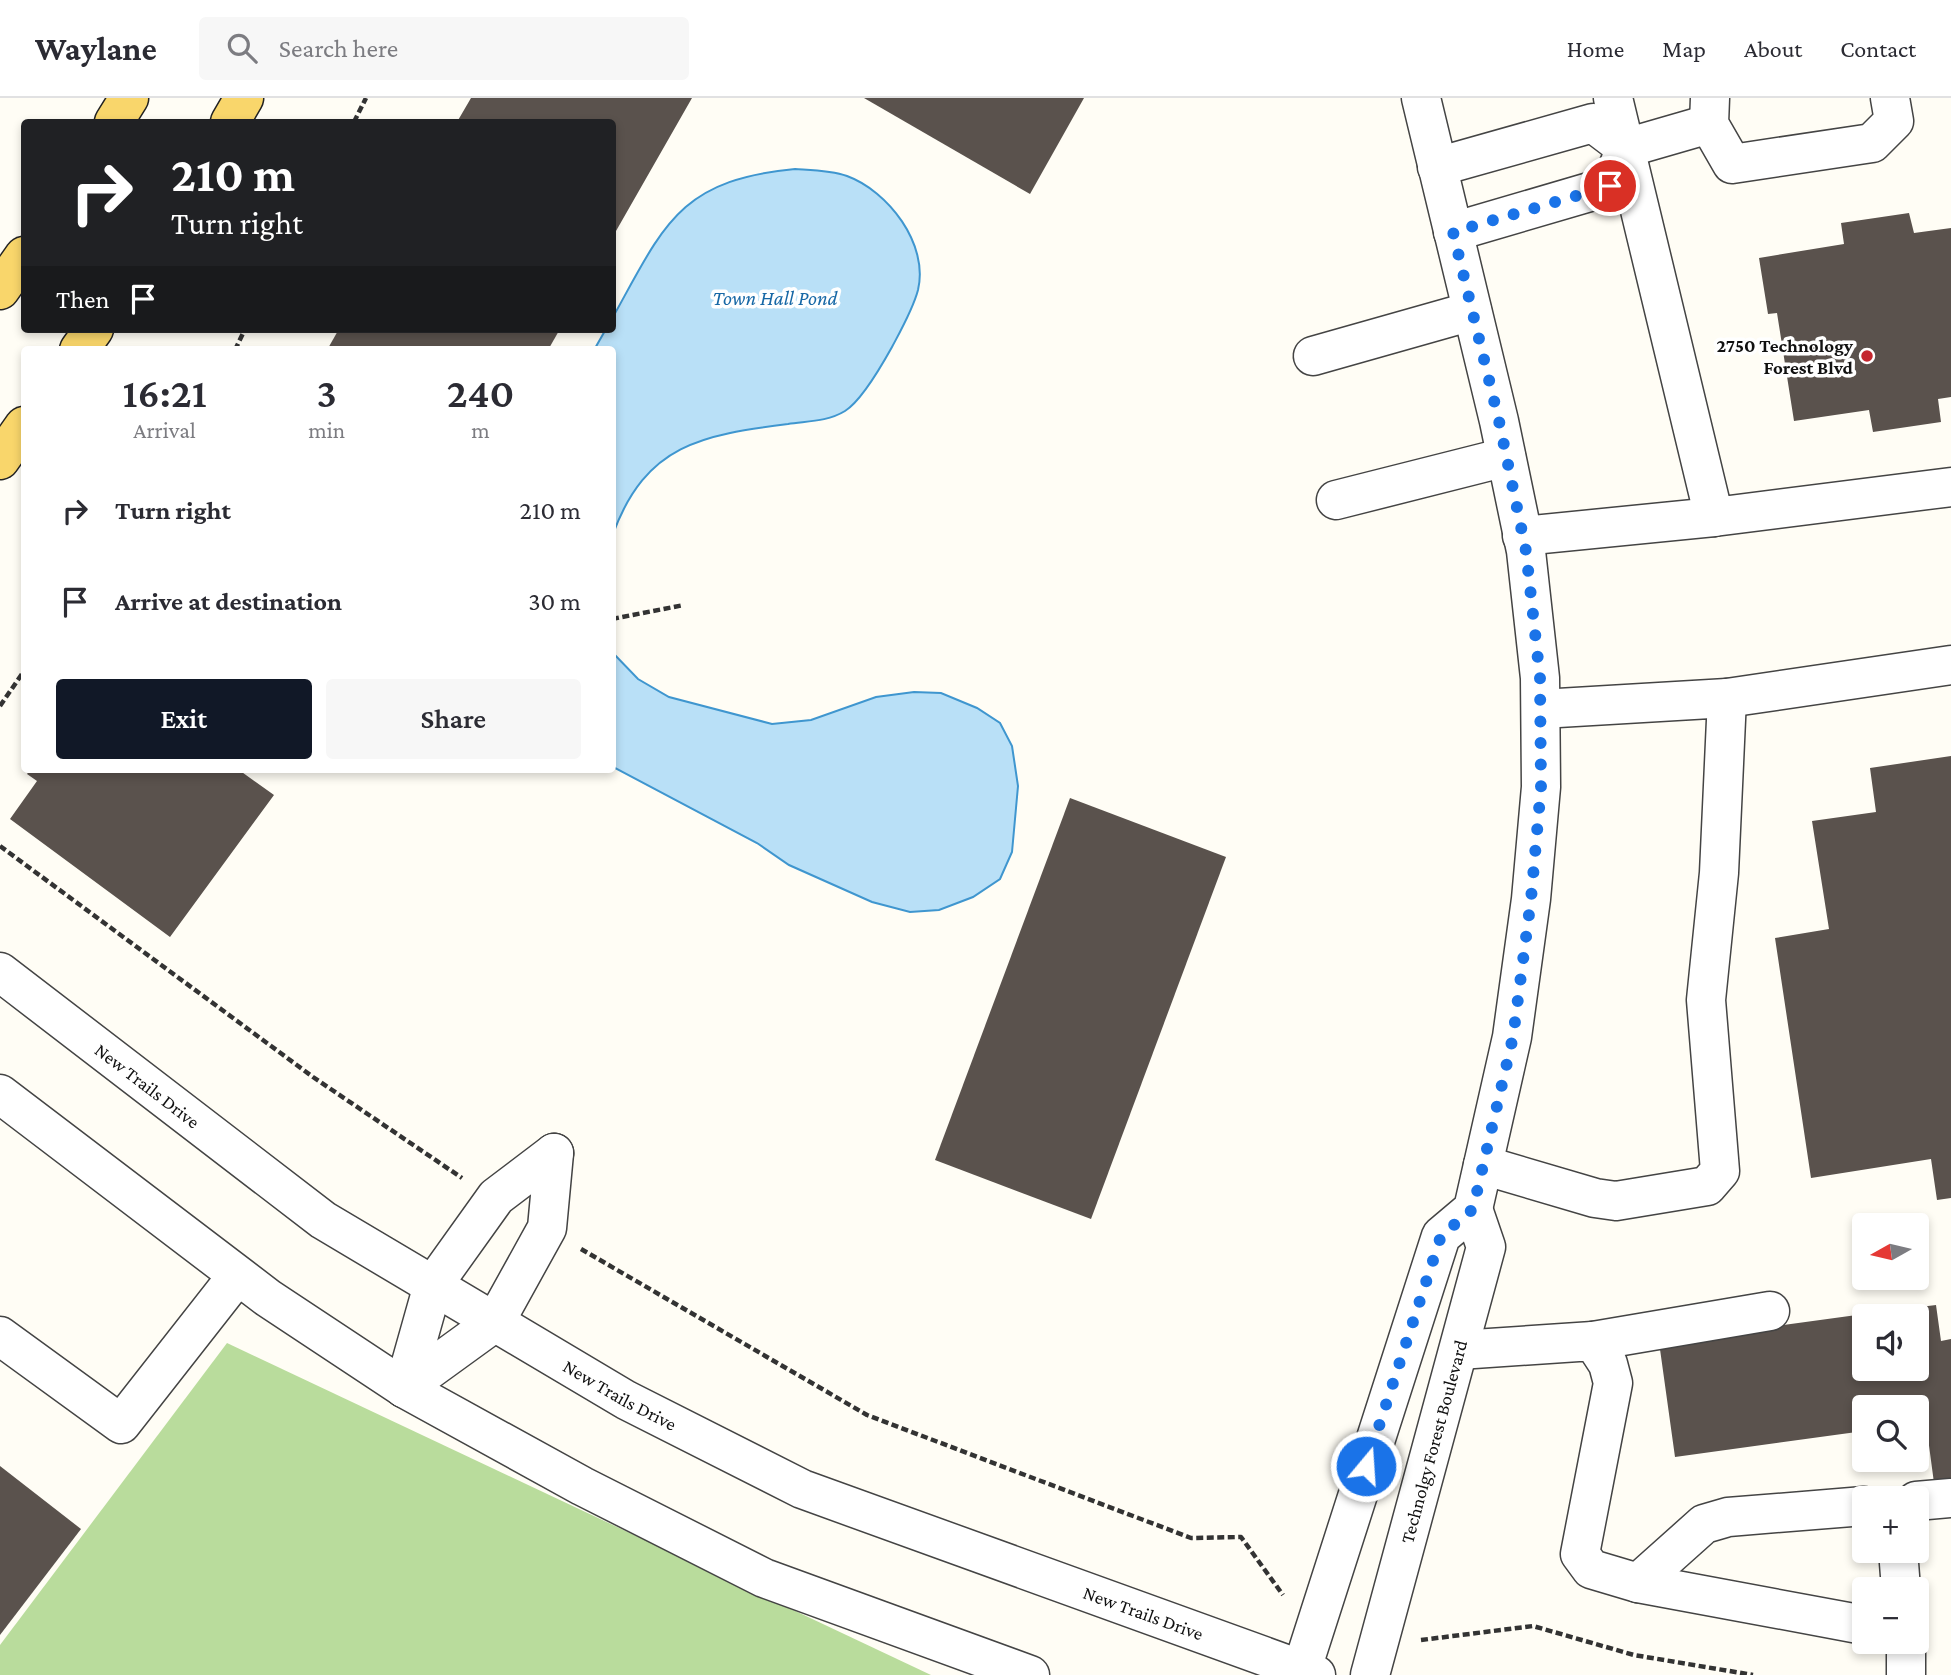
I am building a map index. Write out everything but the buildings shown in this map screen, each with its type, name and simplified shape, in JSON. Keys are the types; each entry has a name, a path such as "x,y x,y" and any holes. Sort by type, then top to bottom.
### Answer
{"main road":[{"path":"116,119 129,98"},
{"path":"232,119 244,98"},
{"path":"0,290 21,260"},
{"path":"0,460 21,430"}],"street":[{"path":"1306,1673 1320,1608 1441,1236 1473,1209 1513,1037 1531,899 1541,787 1540,678 1522,536 1472,311 1420,98"},
{"path":"1613,98 1714,517"},
{"path":"1453,232 1610,186 1626,148 1709,111 1732,164 1871,143 1894,121 1890,98"},
{"path":"1437,167 1593,123 1626,148"},
{"path":"1313,356 1472,311"},
{"path":"1336,500 1506,457"},
{"path":"1522,536 1714,517 1951,486"},
{"path":"1541,709 1727,698 1951,665"},
{"path":"1483,1165 1595,1198 1616,1201 1707,1186 1720,1171 1706,1000 1719,873 1727,698"},
{"name":"New Trails Drive","path":"0,972 323,1220 626,1400 802,1489 1306,1673"},
{"path":"0,1094 237,1276 404,1388 582,1486 764,1578 1030,1675"},
{"path":"554,1153 547,1228 495,1322 404,1388 433,1285 496,1197 554,1153"},
{"name":"Technolgy Forest Boulevard","path":"1370,1675 1486,1247 1473,1209"},
{"path":"0,1336 121,1423 237,1276"},
{"path":"1459,1350 1593,1341 1770,1311"},
{"path":"1593,1341 1608,1363 1613,1383 1580,1554 1591,1569 1638,1583 1852,1623"},
{"path":"1929,1500 1951,1498"},
{"path":"1638,1583 1704,1524 1728,1517 1852,1507"},
{"path":"1906,1654 1906,1675"}],"path":[{"path":"356,119 366,98"},
{"path":"616,618 684,605"},
{"path":"0,706 21,675"},
{"path":"0,846 313,1077 457,1176 496,1197"},
{"path":"547,1228 867,1415 1191,1538 1241,1537 1280,1594 1320,1608"},
{"path":"1384,1629 1419,1640 1533,1626 1634,1655 1753,1675"}],"green space":[{"path":"227,1343 931,1675 0,1675 0,1645"}],"water":[{"name":"Town Hall Pond","path":"795,169 834,173 862,183 877,194 902,221 917,255 920,273 913,305 871,382 845,411 824,419 729,433 681,449 660,463 642,480 626,504 616,527 616,346 596,346 604,333 616,333 616,312 662,233 680,213 700,196 725,184 756,175"},
{"path":"616,656 638,679 669,697 772,724 811,720 876,697 914,692 941,693 977,708 1000,723 1012,746 1018,786 1012,852 1000,879 973,897 939,910 910,912 872,902 789,865 757,843 616,769"}],"place":[{"name":"2750 Technology Forest Blvd","path":"1867,356"}],"route":[{"path":"1366,1466 1441,1236 1473,1209 1513,1037 1531,899 1541,787 1540,678 1526,551 1499,421 1453,232 1610,186"}]}
